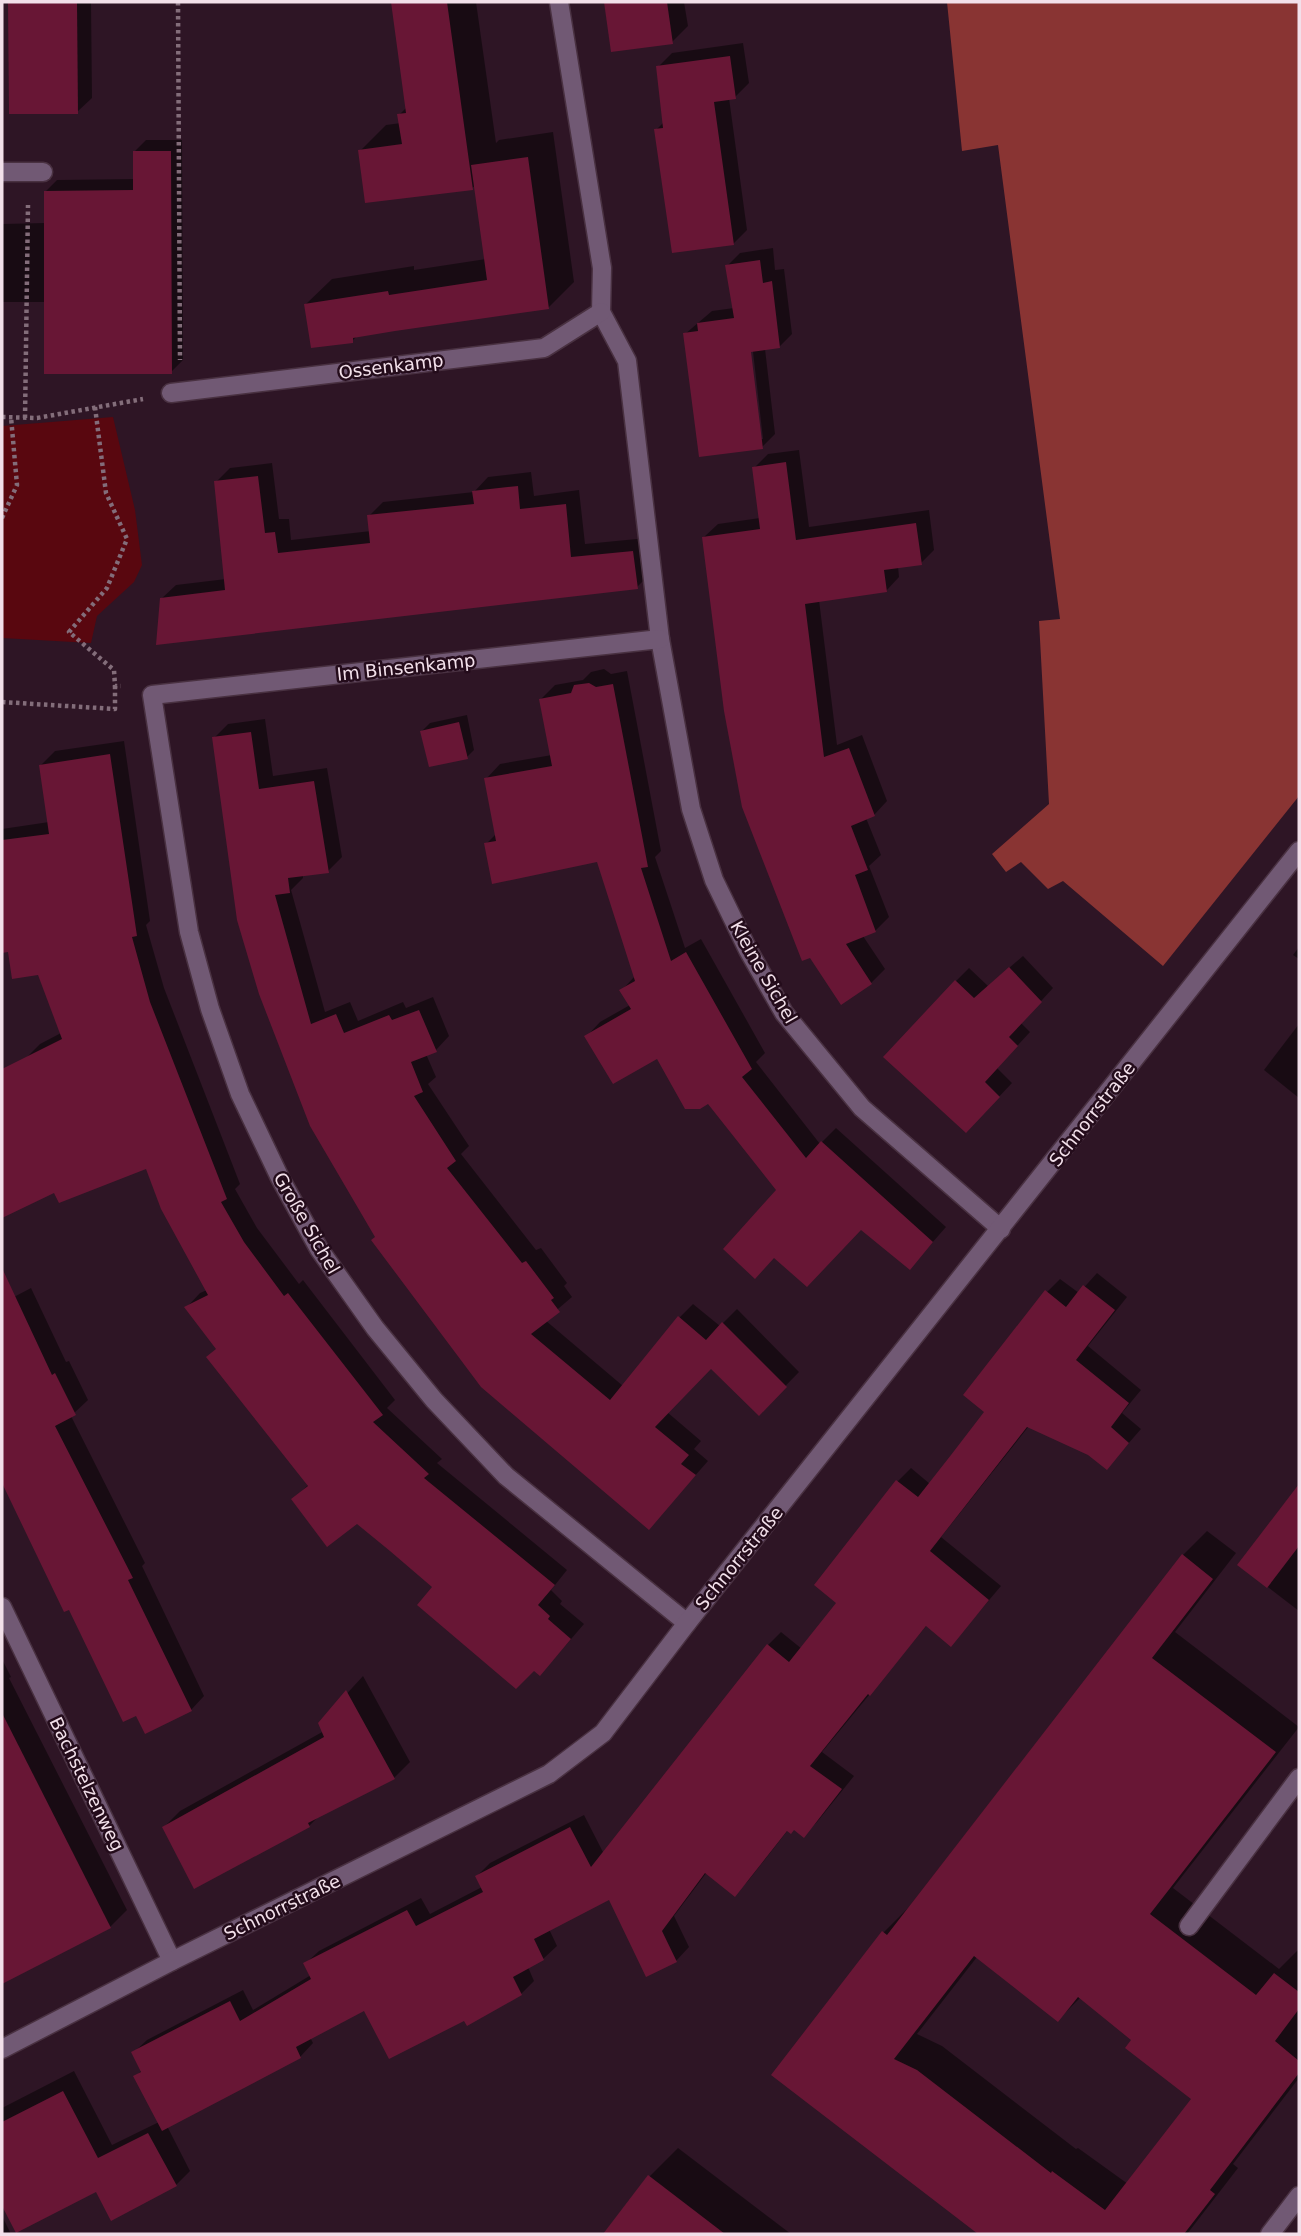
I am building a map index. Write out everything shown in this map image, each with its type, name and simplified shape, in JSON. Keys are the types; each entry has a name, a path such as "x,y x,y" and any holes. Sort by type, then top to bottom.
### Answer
{"street":[{"path":"559,2 602,268 601,312 627,360 660,639"},
{"path":"2,172 35,172"},
{"name":"Ossenkamp","path":"176,393 544,348 601,312"},
{"name":"Im Binsenkamp","path":"152,695 660,639"},
{"name":"Kleine Sichel","path":"660,639 691,809 714,880 748,950 784,1013 862,1108 1001,1229"},
{"name":"Große Sichel","path":"152,695 189,932 210,1009 240,1094 280,1178 319,1249 375,1328 434,1400 506,1476 687,1623"},
{"name":"Schnorrstraße","path":"2,2049 172,1961 549,1774 603,1733 687,1623 1299,851"},
{"name":"Bachstelzenweg","path":"2,1607 172,1961"},
{"path":"1189,1926 1299,1779"},
{"path":"1270,2234 1299,2196"}],"path":[{"path":"2,418 37,418 176,393 178,2"},
{"path":"25,418 35,172"},
{"path":"2,702 115,709 114,670 69,632 107,588 127,539 106,494 95,407"},
{"path":"2,518 17,485 11,418"},
{"path":"115,686 126,686"}],"shaded area":[{"path":"947,2 1299,2 1299,796 1163,966 1063,881 1048,889 1021,862 1006,872 992,854 1049,804 1039,621 1060,619 998,145 962,151"},
{"path":"113,417 135,510 142,565 134,582 97,616 91,643 2,638 2,426"}],"building":[{"path":"8,2 77,2 78,114 9,114"},
{"path":"391,2 447,2 473,190 365,203 358,150 402,144 397,114 406,113"},
{"path":"604,2 667,2 673,44 611,52"},
{"path":"730,56 736,99 714,102 734,245 672,253 654,129 663,128 656,66"},
{"path":"133,151 171,151 172,374 44,374 44,191 133,190"},
{"path":"528,157 549,309 395,331 353,338 353,343 311,348 304,304 388,291 389,295 487,280 471,165"},
{"path":"760,260 763,283 772,281 780,348 751,352 763,449 699,457 683,333 698,331 697,323 734,318 725,265"},
{"path":"786,462 796,540 916,523 922,565 884,570 887,592 805,604 824,757 849,748 875,816 851,826 868,870 855,875 876,932 846,944 872,984 841,1005 810,958 802,961 742,807 724,711 702,537 760,529 752,467"},
{"path":"258,476 265,533 275,532 278,553 370,543 367,515 474,504 472,491 518,486 520,509 566,504 571,557 633,551 638,589 156,645 160,598 225,590 214,481"},
{"path":"589,683 596,687 613,684 648,867 641,868 671,961 686,952 752,1069 742,1077 806,1158 821,1141 933,1242 910,1270 861,1230 807,1287 774,1258 755,1279 723,1249 776,1190 708,1104 700,1109 685,1109 657,1059 613,1084 584,1036 631,1009 619,990 635,981 597,862 492,884 484,843 496,841 484,778 552,766 539,699 571,693 574,685"},
{"path":"459,722 468,759 429,767 420,731"},
{"path":"251,732 259,789 314,781 329,873 288,878 290,893 275,895 311,1024 336,1014 344,1033 389,1015 392,1020 419,1010 437,1052 411,1062 423,1092 414,1096 456,1161 447,1168 522,1263 526,1261 554,1298 551,1300 560,1312 531,1334 610,1400 678,1316 706,1340 722,1322 787,1387 759,1416 711,1369 655,1427 689,1455 681,1464 696,1475 649,1530 481,1387 371,1240 375,1237 310,1126 259,994 237,920 212,737"},
{"path":"110,754 137,936 132,937 150,1002 227,1199 221,1202 244,1242 284,1296 288,1293 383,1415 373,1422 429,1474 424,1478 555,1585 538,1605 550,1616 548,1619 571,1639 540,1676 534,1671 516,1689 417,1605 432,1587 390,1551 357,1524 327,1547 291,1499 308,1486 206,1357 216,1349 184,1307 208,1295 161,1209 146,1169 59,1203 54,1193 2,1218 2,1069 62,1039 38,975 12,979 8,952 2,953 2,840 49,834 39,765"},
{"path":"1009,967 1042,1002 1009,1037 1018,1046 985,1082 1000,1097 966,1133 883,1057 955,980 974,998"},
{"path":"2,1268 52,1375 55,1373 76,1415 55,1426 133,1578 128,1580 192,1711 145,1734 136,1716 123,1722 69,1610 64,1612 2,1483"},
{"path":"1083,1285 1115,1310 1076,1360 1129,1403 1111,1427 1129,1443 1107,1470 1088,1455 1027,1427 930,1551 989,1600 951,1647 926,1626 810,1766 842,1789 804,1838 794,1830 791,1834 787,1831 735,1897 705,1873 662,1931 677,1962 646,1977 609,1900 534,1939 544,1960 513,1977 522,1995 467,2026 464,2021 389,2059 364,2011 296,2047 301,2058 162,2131 133,2076 141,2072 131,2052 230,2001 240,2021 311,1979 303,1963 407,1910 416,1926 483,1892 475,1876 570,1827 591,1867 767,1644 789,1662 836,1603 814,1585 896,1480 918,1497 951,1455 984,1412 963,1395 1045,1290 1066,1307"},
{"path":"1299,1484 1299,1546 1267,1588 1237,1565"},
{"path":"1182,1554 1213,1579 1152,1658 1276,1752 1150,1914 1256,1995 1274,1973 1299,1992 1299,2009 1275,2041 1299,2061 1299,2073 1210,2190 1215,2194 1184,2234 978,2234 771,2075 882,1931 887,1935","holes":["974,1956 1058,2022 1078,1997 1131,2040 1125,2048 1191,2099 1105,2210 1052,2171 1051,2173 917,2070 894,2059"]},
{"path":"346,1690 395,1779 308,1823 310,1827 194,1889 162,1827 324,1737 318,1723"},
{"path":"2,1713 111,1928 2,1984"},
{"path":"63,2091 98,2158 148,2133 177,2186 111,2221 96,2192 16,2233 2,2206 2,2122"},
{"path":"648,2175 725,2234 603,2234"}]}
